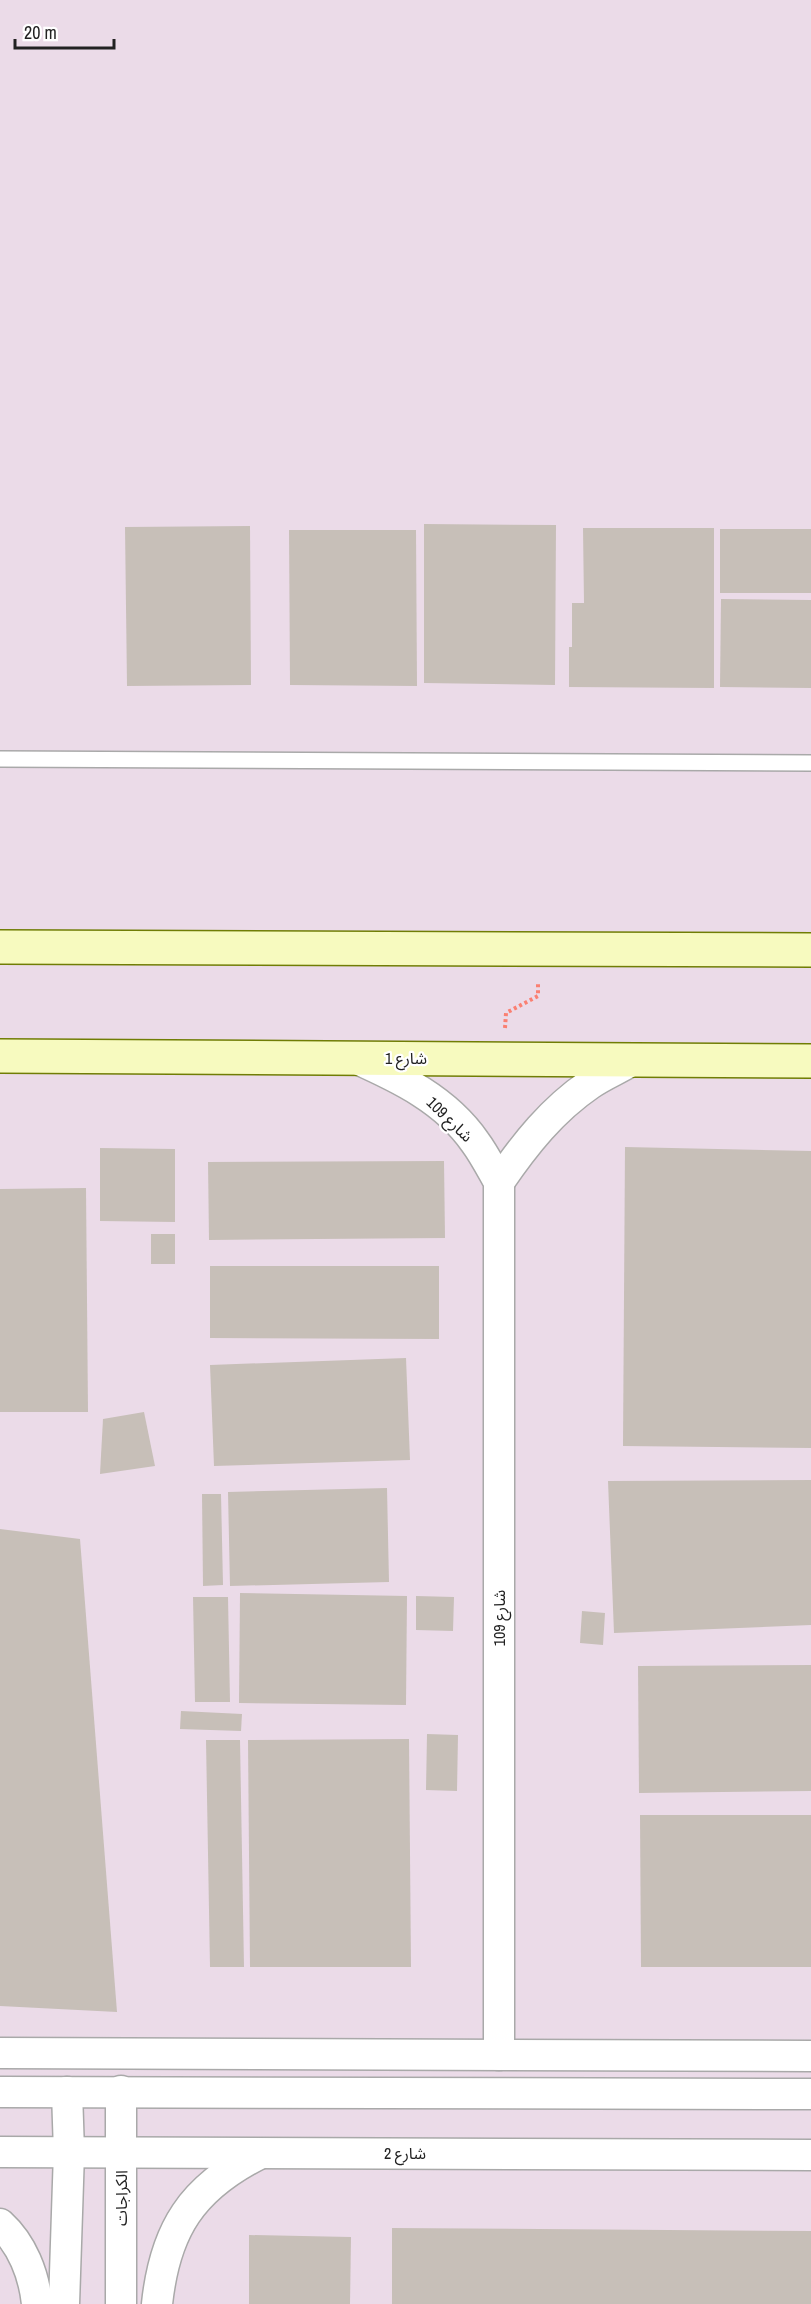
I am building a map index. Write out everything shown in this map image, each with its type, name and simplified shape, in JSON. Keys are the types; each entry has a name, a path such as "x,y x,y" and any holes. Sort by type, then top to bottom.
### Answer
{"street":[{"path":"0,947 811,950"},
{"name":"شارع 1","path":"0,1056 811,1061"},
{"name":"شارع 109","path":"354,1058 401,1079 441,1106 474,1140 499,1182 499,2055"},
{"path":"499,1182 525,1144 555,1111 591,1083 631,1061"},
{"path":"0,2053 811,2056"},
{"name":"الكراجات","path":"121,2091 121,2304"},
{"path":"0,2092 811,2094"},
{"path":"64,2304 69,2152 67,2092"},
{"name":"شارع 2","path":"0,2152 811,2155"},
{"path":"157,2304 160,2278 168,2248 177,2228 193,2203 214,2181 233,2167 263,2152"},
{"path":"0,2224 13,2236 27,2264 37,2304"}],"lane":[{"path":"0,759 811,763"}],"path":[{"path":"505,1059 506,1013 538,996 538,949"}],"shaded area":[{"path":"0,0 811,0 811,2304 0,2304"}],"building":[{"path":"424,524 556,525 555,685 424,683"},
{"path":"250,526 251,685 127,686 125,527"},
{"path":"583,528 714,528 714,688 569,687 572,603 584,603"},
{"path":"720,529 811,529 811,593 720,593"},
{"path":"289,530 416,530 417,686 290,685"},
{"path":"721,599 811,600 811,688 720,687"},
{"path":"625,1147 811,1151 811,1448 623,1446"},
{"path":"100,1148 175,1149 175,1222 100,1221"},
{"path":"444,1161 445,1238 209,1240 208,1162"},
{"path":"86,1188 88,1412 0,1412 0,1189"},
{"path":"151,1234 175,1234 175,1264 151,1264"},
{"path":"210,1266 439,1266 439,1339 210,1338"},
{"path":"406,1358 410,1460 214,1466 210,1365"},
{"path":"144,1412 155,1466 100,1474 103,1419"},
{"path":"811,1480 811,1625 614,1633 608,1481"},
{"path":"387,1488 389,1582 230,1586 228,1492"},
{"path":"202,1494 221,1494 223,1585 203,1586"},
{"path":"0,1529 80,1539 117,2012 0,2006"},
{"path":"240,1593 407,1596 406,1705 239,1703"},
{"path":"416,1596 454,1597 453,1631 416,1630"},
{"path":"193,1597 228,1597 230,1702 195,1702"},
{"path":"582,1611 605,1613 603,1645 580,1643"},
{"path":"811,1665 811,1791 639,1793 638,1666"},
{"path":"181,1711 242,1714 241,1731 180,1729"},
{"path":"427,1734 458,1735 457,1791 426,1790"},
{"path":"409,1739 411,1967 250,1967 248,1740"},
{"path":"206,1740 240,1740 244,1967 210,1967"},
{"path":"640,1815 811,1815 811,1967 641,1967"},
{"path":"392,2228 811,2231 811,2304 392,2304"},
{"path":"249,2235 351,2237 350,2304 249,2304"}]}
